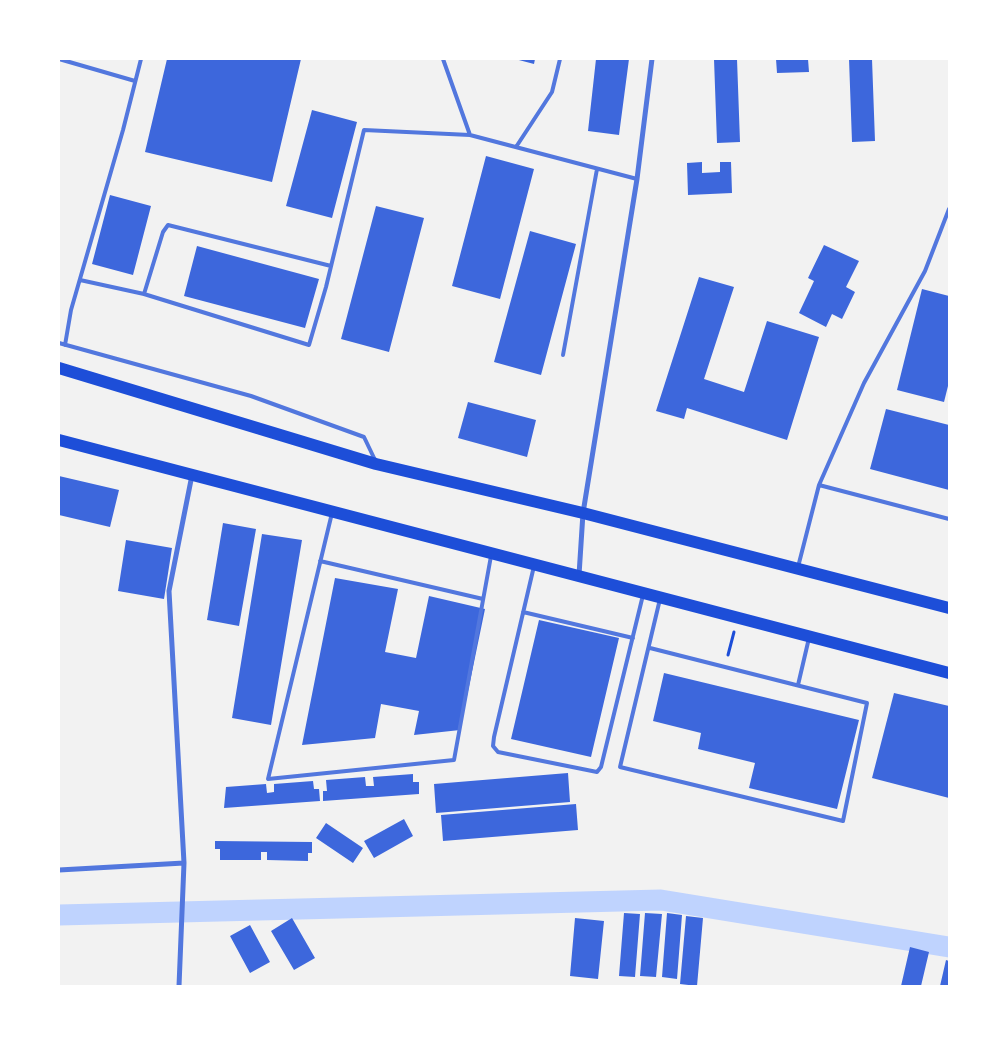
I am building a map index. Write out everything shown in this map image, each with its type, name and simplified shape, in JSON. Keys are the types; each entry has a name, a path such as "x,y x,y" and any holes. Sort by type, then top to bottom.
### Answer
{"main road":[{"path":"59,368 376,464 583,513 949,608"},
{"path":"59,440 949,673"}],"street":[{"path":"579,575 583,513 637,179 652,59"},
{"path":"179,986 182,923 181,893 184,863 169,591 192,475"},
{"path":"59,870 184,863"}],"lane":[{"path":"59,59 136,80"},
{"path":"65,345 71,310 141,59"},
{"path":"443,59 470,135"},
{"path":"516,147 552,92 560,59"},
{"path":"80,280 144,294 309,345 331,266 364,130 470,135 637,179"},
{"path":"563,355 598,169"},
{"path":"798,570 818,486 864,384 925,271 949,209"},
{"path":"144,294 163,232 168,225 331,266"},
{"path":"59,343 251,396 364,437 376,464"},
{"path":"818,486 949,519"},
{"path":"333,511 268,779 454,760 491,552"},
{"path":"320,561 483,599"},
{"path":"534,563 494,737 493,746 498,752 597,772 601,767 644,592"},
{"path":"650,648 868,703 843,821 620,767 650,648 660,596"},
{"path":"523,612 633,638"},
{"path":"798,685 810,636"}],"path":[{"path":"725,666 738,617"}],"building":[{"path":"167,59 301,59 272,182 145,152"},
{"path":"515,59 535,59 534,64"},
{"path":"596,59 629,59 619,135 588,131"},
{"path":"714,59 737,59 740,142 717,143"},
{"path":"776,59 808,59 809,72 777,73"},
{"path":"849,59 872,59 875,141 852,142"},
{"path":"312,110 357,122 332,218 286,206"},
{"path":"486,156 534,169 500,299 452,286"},
{"path":"702,162 702,173 720,172 720,162 731,162 732,193 688,195 687,163"},
{"path":"110,195 151,206 133,275 92,264"},
{"path":"376,206 424,218 389,352 341,339"},
{"path":"530,231 576,244 541,375 494,362"},
{"path":"824,245 859,261 846,287 855,292 842,319 832,314 826,327 799,313 814,281 808,278"},
{"path":"197,246 319,279 305,328 184,296"},
{"path":"699,277 734,287 704,379 744,392 767,321 819,337 787,440 687,408 684,419 656,411"},
{"path":"922,289 949,296 949,382 944,402 897,390"},
{"path":"468,402 536,420 527,457 458,438"},
{"path":"886,409 949,425 949,490 870,469"},
{"path":"59,476 119,490 110,527 59,515"},
{"path":"223,523 256,529 239,626 207,620"},
{"path":"262,534 302,540 271,725 232,718"},
{"path":"126,540 172,548 164,599 118,591"},
{"path":"335,578 398,589 385,652 416,658 429,596 485,609 460,730 414,735 419,711 381,704 375,738 302,745"},
{"path":"539,620 619,638 591,757 511,739"},
{"path":"664,673 859,720 837,809 749,788 755,763 698,749 701,733 653,721"},
{"path":"894,693 949,706 949,798 872,778"},
{"path":"568,773 570,802 436,813 434,784"},
{"path":"413,774 413,782 419,782 419,794 323,801 323,791 327,791 326,780 365,777 366,786 374,786 373,777"},
{"path":"313,781 314,789 319,789 320,801 224,808 226,787 266,784 267,793 274,792 274,784"},
{"path":"576,804 578,830 443,841 441,815"},
{"path":"404,819 413,836 374,858 364,841"},
{"path":"326,823 363,848 353,863 316,838"},
{"path":"215,841 312,842 312,853 308,853 308,861 267,860 267,852 261,852 261,860 220,860 220,849 215,849"},
{"path":"624,913 640,914 635,977 619,976"},
{"path":"645,913 662,914 656,977 640,976"},
{"path":"667,913 682,915 677,979 662,977"},
{"path":"686,916 703,918 697,986 680,984"},
{"path":"292,918 315,958 294,970 271,931"},
{"path":"575,918 604,921 598,979 570,976"},
{"path":"250,925 270,962 250,973 230,936"},
{"path":"910,947 929,952 921,986 901,986"},
{"path":"946,960 949,961 949,986 940,986"}],"waterway":[{"path":"59,915 661,900 949,947"}]}
